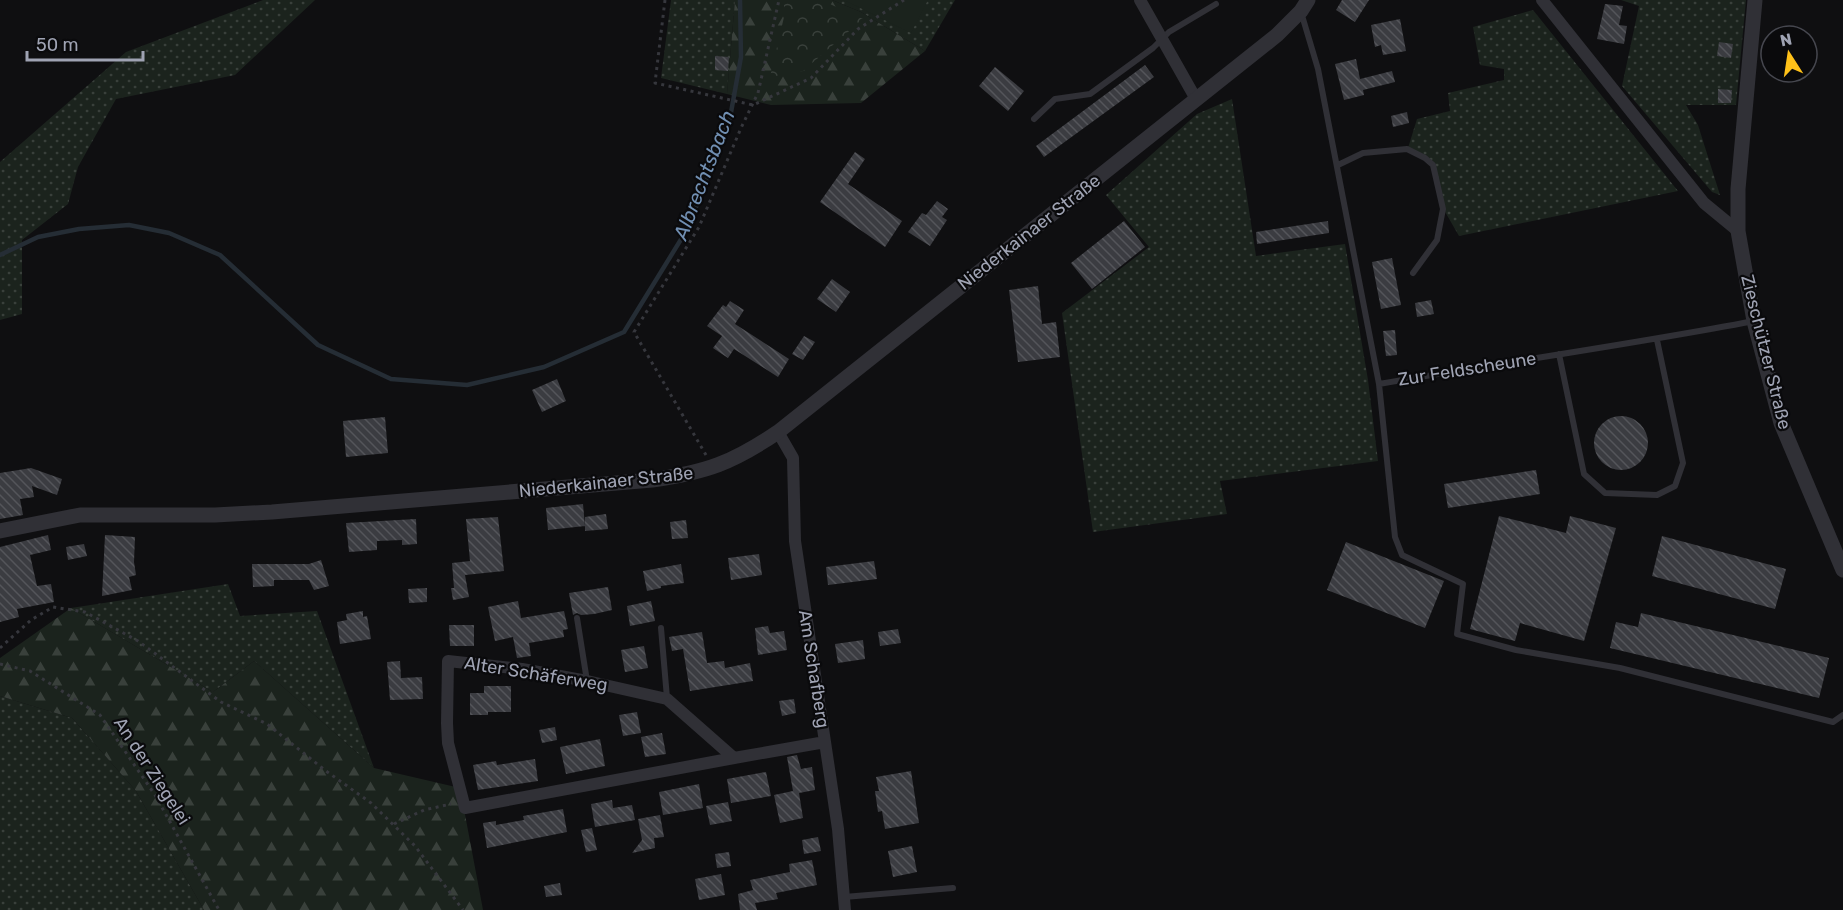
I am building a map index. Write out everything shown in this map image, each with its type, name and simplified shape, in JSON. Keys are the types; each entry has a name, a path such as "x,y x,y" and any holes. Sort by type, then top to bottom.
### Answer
{"street":[{"path":"1140,0 1196,99"},
{"path":"1542,0 1704,203 1738,231"},
{"name":"Zieschützer Straße","path":"1755,0 1738,189 1738,231 1754,321 1781,423 1843,570"},
{"name":"Niederkainaer Straße","path":"0,531 80,515 215,515 272,512 652,480 693,474 714,467 745,454 778,432 1277,35 1305,6"},
{"name":"Am Schafberg","path":"778,432 793,458 795,542 838,829 845,910"},
{"name":"Alter Schäferweg","path":"464,801 448,743 448,661 522,669 667,699 734,758"},
{"path":"464,801 465,808 825,742"}],"lane":[{"path":"1034,119 1055,99 1090,93 1153,48 1169,32 1216,4"},
{"name":"Zur Feldscheune","path":"1305,6 1338,165 1379,384 1657,340 1754,321"},
{"path":"1338,165 1363,153 1407,149 1425,158 1432,165 1443,209 1437,240 1413,273"},
{"path":"1559,354 1584,474 1605,493 1658,495 1675,486 1683,463 1657,340"},
{"path":"1379,384 1395,537 1402,555 1463,584 1457,634 1516,650 1620,668 1833,722 1843,715"},
{"path":"577,618 588,681"},
{"path":"661,628 667,699"},
{"path":"844,897 953,888"}],"path":[{"path":"665,0 655,83 753,105 811,78 858,29 904,0"},
{"path":"714,467 634,332 699,227 753,105 758,93 780,0"},
{"path":"0,648 31,620 53,607 85,612 138,641 220,702 267,724 371,803 415,846 463,910"},
{"name":"An der Ziegelei","path":"0,664 30,671 100,715 155,795 219,910"},
{"path":"394,824 424,810 464,801"}],"green space":[{"path":"263,0 315,0 235,75 116,99 78,167 68,204 22,240 22,314 0,320 0,162 126,52"},
{"path":"671,0 735,0 727,94 661,78"},
{"path":"735,0 832,0 861,12 925,51 861,103 771,105 727,94"},
{"path":"784,0 821,0 863,19 803,71 770,77 784,17"},
{"path":"832,0 955,0 925,51 861,12"},
{"path":"844,0 928,0 911,33"},
{"path":"1621,0 1746,0 1736,105 1686,105 1698,125 1720,195 1712,192 1622,86 1639,6"},
{"path":"1533,10 1678,191 1459,236 1444,210 1433,164 1408,148 1417,119 1450,111 1448,93 1504,80 1504,69 1480,65 1473,27"},
{"path":"1232,99 1256,256 1345,244 1368,380 1378,461 1220,481 1227,514 1093,532 1062,313 1149,247 1106,195 1197,114"},
{"path":"228,584 240,616 317,611 374,768 254,661 213,692 71,608"},
{"path":"71,608 213,692 254,661 374,768 460,788 483,910 204,910 136,791 72,718 0,696 0,658"},
{"path":"0,696 72,718 136,791 204,910 0,910"}],"building":[{"path":"1342,0 1369,0 1355,22 1336,10"},
{"path":"1605,4 1623,6 1619,25 1627,26 1624,44 1597,39"},
{"path":"1400,19 1406,51 1383,55 1381,45 1375,47 1371,25"},
{"path":"1719,42 1733,44 1731,58 1717,56"},
{"path":"715,56 729,57 728,71 715,70"},
{"path":"1356,59 1360,79 1392,71 1395,82 1363,90 1364,95 1344,100 1335,64"},
{"path":"1145,65 1154,77 1044,157 1036,146"},
{"path":"995,67 1024,91 1008,111 979,86"},
{"path":"1718,89 1732,90 1731,103 1718,103"},
{"path":"1407,112 1409,123 1393,127 1391,116"},
{"path":"855,152 865,159 848,184 902,221 885,247 820,202"},
{"path":"937,201 948,209 942,217 947,220 930,246 908,232 922,213 926,215"},
{"path":"1124,221 1145,247 1092,289 1071,263"},
{"path":"1328,221 1329,233 1257,244 1256,232"},
{"path":"1392,258 1401,305 1381,309 1372,262"},
{"path":"832,279 850,292 836,312 817,299"},
{"path":"1038,286 1042,324 1056,322 1060,357 1018,362 1009,290"},
{"path":"1431,300 1434,314 1417,317 1415,303"},
{"path":"730,301 744,310 735,324 789,359 778,377 734,349 728,358 713,348 722,336 707,326 723,305 726,307"},
{"path":"1395,330 1397,355 1386,356 1383,331"},
{"path":"804,336 815,342 803,360 792,354"},
{"path":"557,379 566,401 542,412 532,390"},
{"path":"1621,416 1631,418 1640,424 1646,433 1648,443 1646,453 1640,462 1631,468 1621,470 1611,468 1602,462 1596,453 1594,443 1596,433 1602,424 1611,418"},
{"path":"385,417 388,453 346,457 343,421"},
{"path":"31,468 62,479 57,495 32,486 34,497 20,499 23,515 0,519 0,473"},
{"path":"1536,470 1540,494 1448,508 1444,484"},
{"path":"583,504 585,526 548,530 546,508"},
{"path":"606,514 608,529 585,531 585,517"},
{"path":"1499,516 1566,533 1570,516 1616,528 1584,641 1520,623 1515,641 1470,629"},
{"path":"498,517 504,571 465,575 469,597 453,600 452,563 470,561 466,519"},
{"path":"416,519 417,544 402,545 402,540 377,541 377,550 349,552 346,523"},
{"path":"686,520 688,538 672,539 670,522"},
{"path":"48,535 51,550 30,555 37,586 51,584 54,602 17,609 19,617 0,622 0,547"},
{"path":"105,535 135,537 136,575 129,577 132,590 102,596"},
{"path":"1662,536 1786,569 1775,609 1652,576"},
{"path":"1346,542 1444,581 1425,628 1327,590"},
{"path":"84,544 87,556 68,560 66,547"},
{"path":"759,554 762,575 731,580 728,558"},
{"path":"321,560 329,586 314,590 309,580 274,580 274,586 253,587 252,564 309,564"},
{"path":"874,561 877,579 828,585 826,567"},
{"path":"681,564 684,583 661,586 661,588 647,591 643,571"},
{"path":"608,587 612,610 573,615 569,593"},
{"path":"427,588 427,602 409,603 408,589"},
{"path":"518,601 521,618 564,611 568,629 563,630 564,637 529,643 531,656 517,658 513,637 495,641 488,607"},
{"path":"651,601 655,621 630,626 627,606"},
{"path":"363,611 363,617 367,616 371,639 340,644 337,622 347,620 346,614"},
{"path":"1641,613 1829,658 1819,698 1610,648 1616,622 1638,627"},
{"path":"449,625 474,625 474,646 450,646"},
{"path":"768,626 770,633 784,631 787,650 758,655 755,628"},
{"path":"898,629 901,643 880,646 878,632"},
{"path":"702,632 707,663 724,661 725,668 750,663 753,681 690,691 683,649 672,651 669,637"},
{"path":"863,640 865,659 838,663 835,644"},
{"path":"644,646 648,668 625,672 621,650"},
{"path":"400,661 401,678 422,677 423,699 390,700 387,662"},
{"path":"484,686 511,686 511,712 470,715 470,693 484,693"},
{"path":"794,699 796,713 782,716 779,701"},
{"path":"637,712 641,733 623,736 619,715"},
{"path":"555,727 557,740 542,743 539,730"},
{"path":"662,733 666,754 645,757 641,737"},
{"path":"600,739 605,766 566,774 560,747"},
{"path":"797,755 801,769 812,767 815,790 799,793 803,818 780,823 774,795 793,791 787,757"},
{"path":"535,759 538,781 478,790 473,765 496,761 497,765"},
{"path":"911,771 919,823 885,829 882,811 878,812 875,791 879,791 876,777"},
{"path":"766,772 771,796 731,803 727,779"},
{"path":"699,784 703,808 663,815 659,792"},
{"path":"612,800 613,808 632,805 635,820 595,827 591,804"},
{"path":"728,802 732,821 710,825 706,806"},
{"path":"563,809 567,832 487,848 483,823 496,821 496,825 524,820 523,816"},
{"path":"660,815 664,837 654,838 655,848 632,853 642,840 638,819"},
{"path":"592,828 597,850 586,852 581,830"},
{"path":"818,837 821,851 804,854 802,840"},
{"path":"912,846 917,872 893,877 888,851"},
{"path":"729,852 731,866 717,868 715,854"},
{"path":"812,860 817,885 776,893 778,899 755,903 757,910 740,910 738,894 753,890 750,880 790,872 789,864"},
{"path":"721,874 725,895 699,900 695,879"},
{"path":"560,883 562,895 546,897 544,886"}],"waterway":[{"name":"Albrechtsbach","path":"0,255 38,237 79,229 129,225 169,233 220,255 318,345 391,379 467,385 544,367 624,332 688,228 730,118 741,57 740,0"}]}
